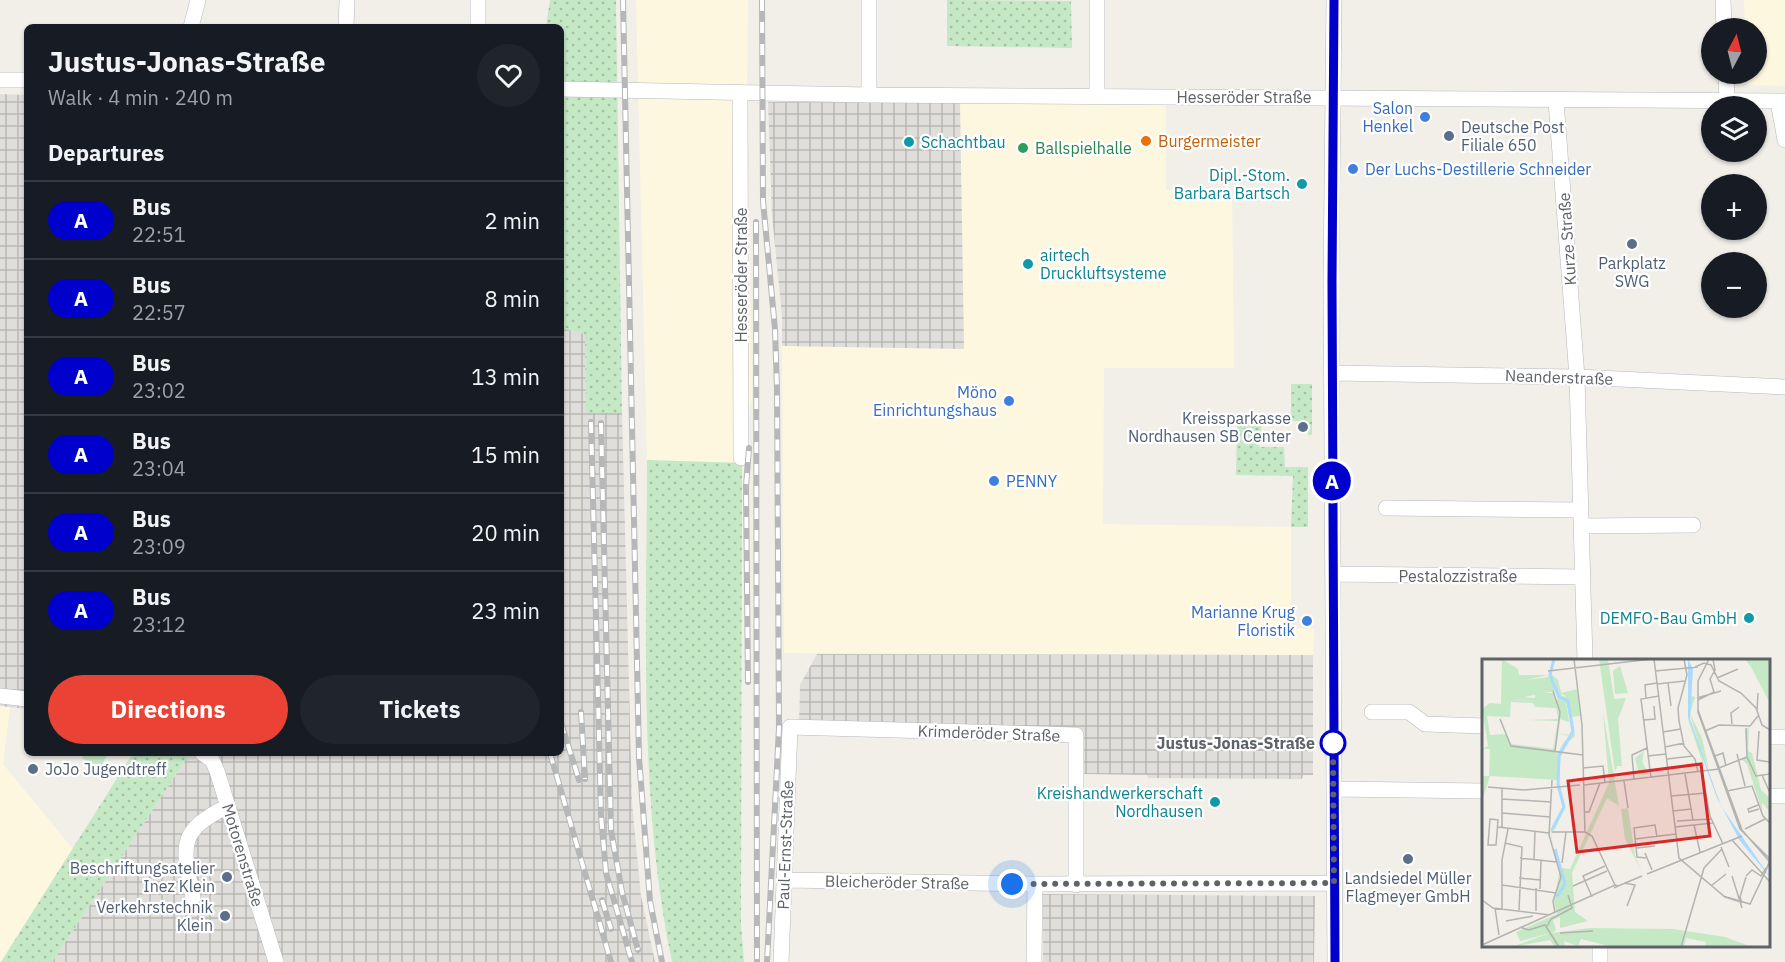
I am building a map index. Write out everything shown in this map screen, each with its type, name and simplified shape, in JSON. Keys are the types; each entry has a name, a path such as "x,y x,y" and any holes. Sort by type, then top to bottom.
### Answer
{"street":[{"path":"191,24 198,0"},
{"path":"346,0 346,24"},
{"path":"478,0 478,24"},
{"path":"869,0 869,95"},
{"path":"1097,0 1097,96"},
{"path":"1334,0 1335,962"},
{"path":"1723,0 1724,18"},
{"path":"0,80 24,80"},
{"name":"Hesseröder Straße","path":"564,89 869,95 1333,97 1701,102"},
{"name":"Hesseröder Straße","path":"740,93 741,458"},
{"name":"Kurze Straße","path":"1556,101 1577,377"},
{"name":"Hesseröder Straße","path":"1767,101 1782,101"},
{"path":"1782,101 1785,140"},
{"name":"Neanderstraße","path":"1333,373 1577,377 1785,387"},
{"path":"1577,377 1585,659"},
{"path":"1386,508 1581,510"},
{"path":"1581,526 1693,525"},
{"name":"Pestalozzistraße","path":"1333,574 1582,577"},
{"path":"0,696 24,699"},
{"path":"1372,712 1409,712 1425,724 1482,726"},
{"name":"Paul-Ernst-Straße","path":"781,962 790,727"},
{"name":"Krimderöder Straße","path":"790,727 1076,735 1076,885"},
{"name":"Motorenstraße","path":"206,756 212,760 228,806 276,962"},
{"path":"1334,789 1482,791"},
{"path":"193,898 187,863 189,836 202,819 228,806"},
{"name":"Bleicheröder Straße","path":"784,880 1076,885 1334,883"},
{"path":"1034,962 1035,884"}],"shaded area":[{"path":"636,0 748,0 747,101 752,398 742,463 647,460"},
{"path":"1744,0 1785,0 1785,86 1747,85 1767,84 1767,18 1745,18"},
{"path":"0,94 24,95 24,709 0,706"},
{"path":"768,102 960,103 964,349 782,346 782,316 772,215"},
{"path":"960,103 1166,104 1166,190 1232,191 1234,368 1104,368 1103,524 1291,527 1291,628 1314,629 1313,655 784,653 782,346 964,349"},
{"path":"564,329 585,334 586,413 622,413 632,803 641,896 655,962 52,962 188,756 564,756"},
{"path":"817,654 1313,655 1313,775 1303,775 1302,779 1148,778 1147,775 1080,774 1081,728 799,724 800,685"},
{"path":"0,706 10,707 3,764 73,849 0,962"},
{"path":"1043,894 1315,896 1314,962 1043,962"}],"green space":[{"path":"550,0 616,0 622,413 586,413 585,334 564,329 564,24 546,24"},
{"path":"947,0 1071,1 1072,48 947,46"},
{"path":"1291,384 1312,384 1312,434 1308,435 1308,421 1291,421"},
{"path":"1237,421 1262,421 1259,447 1284,447 1285,467 1308,467 1308,527 1291,527 1293,476 1236,475"},
{"path":"647,460 742,463 741,924 744,962 672,962 661,901 649,775 646,649"},
{"path":"83,756 107,756 99,769 82,758"},
{"path":"131,756 188,756 52,962 1,962"}],"railway":[{"path":"623,0 639,757 650,901 662,962"},
{"path":"762,0 763,201 775,329 777,389 779,728 767,962"},
{"path":"756,222 757,962"},
{"path":"591,422 601,815 606,873 632,962"},
{"path":"601,423 611,830 622,892 638,950"},
{"path":"748,682 746,486 749,448"},
{"path":"581,712 585,779"},
{"path":"564,732 579,780"},
{"path":"551,756 611,962"},
{"path":"602,900 611,929"}],"bus line":[{"name":"A","path":"1334,0 1332,475 1335,962"}],"place":[{"name":"Salon Henkel","path":"1425,117"},
{"name":"Deutsche Post Filiale 650","path":"1449,136"},
{"name":"Burgermeister","path":"1146,141"},
{"name":"Schachtbau","path":"909,142"},
{"name":"Ballspielhalle","path":"1023,148"},
{"name":"Der Luchs-Destillerie Schneider","path":"1353,169"},
{"name":"Dipl.-Stom. Barbara Bartsch","path":"1302,184"},
{"name":"Parkplatz SWG","path":"1632,244"},
{"name":"airtech Druckluftsysteme","path":"1028,264"},
{"name":"Möno Einrichtungshaus","path":"1009,401"},
{"name":"Kreissparkasse Nordhausen SB Center","path":"1303,427"},
{"name":"PENNY","path":"994,481"},
{"name":"DEMFO-Bau GmbH","path":"1749,618"},
{"name":"Marianne Krug Floristik","path":"1307,621"},
{"name":"Justus-Jonas-Straße","path":"1333,743"},
{"name":"JoJo Jugendtreff","path":"33,769"},
{"name":"Kreishandwerkerschaft Nordhausen","path":"1215,802"},
{"name":"Landsiedel Müller Flagmeyer GmbH","path":"1408,859"},
{"name":"Beschriftungsatelier Inez Klein","path":"227,877"},
{"name":"Verkehrstechnik Klein","path":"225,916"}],"route":[{"path":"1012,884 1334,883 1333,743"}]}
